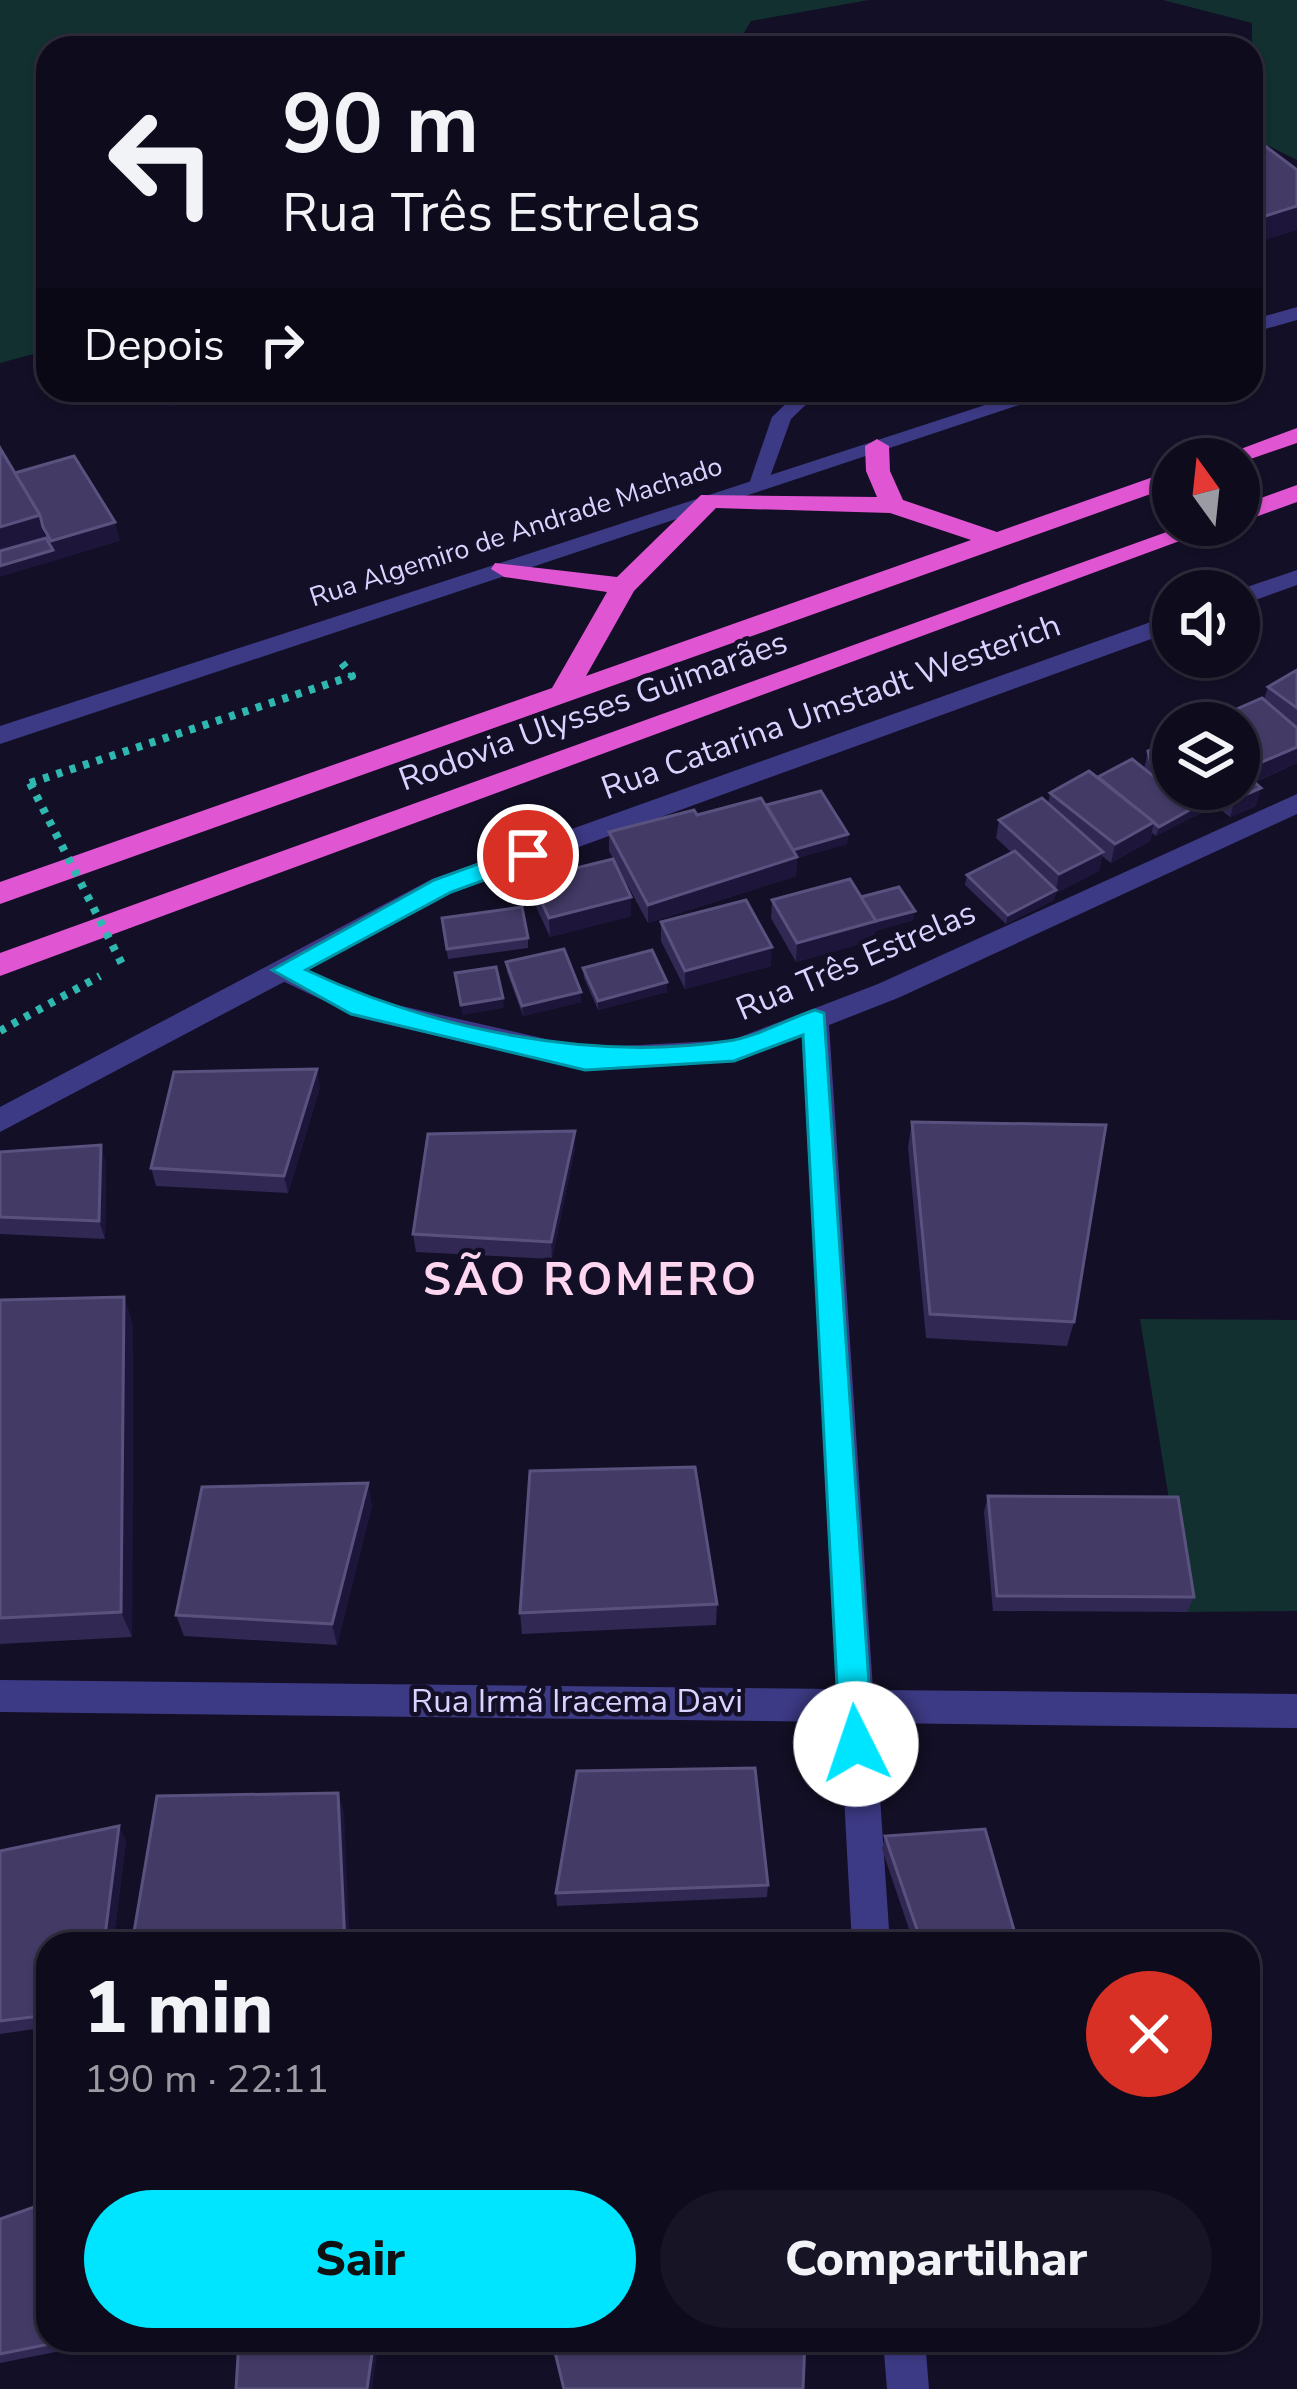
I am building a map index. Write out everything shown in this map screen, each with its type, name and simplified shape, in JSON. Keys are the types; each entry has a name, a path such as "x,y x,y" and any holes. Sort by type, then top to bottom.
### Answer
{"highway":[{"path":"1260,448 1297,435"},
{"path":"877,446 878,471 893,505"},
{"name":"Rodovia Ulysses Guimarães","path":"0,893 1152,485"},
{"path":"1260,507 1297,494"},
{"path":"562,694 623,586 710,500 893,505 996,540"},
{"name":"Rodovia Ulysses Guimarães","path":"0,964 1152,546"},
{"path":"505,569 623,586"}],"street":[{"path":"1263,323 1297,313"},
{"name":"Rua Algemiro de Andrade Machado","path":"0,735 1015,402"},
{"path":"1260,590 1297,577"},
{"name":"Rua Catarina Umstadt Westerich","path":"0,1120 442,886 1152,630"},
{"name":"Rua Três Estrelas","path":"284,970 360,1007 585,1060 734,1051 815,1020 1297,803"},
{"path":"815,1020 870,1932"},
{"name":"Rua Irmã Iracema Davi","path":"0,1696 1297,1711"},
{"path":"905,2352 908,2389"}],"lane":[{"path":"759,484 782,417 798,402"}],"path":[{"path":"0,1031 122,964 30,783 352,676 343,662 321,670"}],"green space":[{"path":"0,0 869,0 751,21 742,36 36,36 36,353 0,363"},
{"path":"1163,0 1297,0 1297,160 1263,143 1263,36 1252,36 1252,23"},
{"path":"1140,1319 1297,1320 1297,1611 1187,1612"}],"building":[{"path":"1263,144 1297,170 1297,206 1263,217"},
{"path":"0,448 40,515 0,527"},
{"path":"74,456 115,522 51,541 15,473"},
{"path":"46,538 53,550 0,566 0,551"},
{"path":"1297,670 1297,708 1268,687"},
{"path":"1262,698 1297,728 1297,747 1260,763 1260,702 1253,702"},
{"path":"1132,759 1152,775 1152,810 1189,810 1159,827 1098,777"},
{"path":"1089,771 1154,822 1115,844 1050,793"},
{"path":"821,791 848,834 793,850 766,805"},
{"path":"761,798 797,857 648,905 609,832 694,810 697,815"},
{"path":"1042,798 1103,852 1059,874 999,820"},
{"path":"1015,851 1056,890 1008,915 967,875"},
{"path":"613,859 631,897 549,918 531,879"},
{"path":"850,879 876,921 797,943 772,900"},
{"path":"899,887 915,911 876,921 861,897"},
{"path":"746,900 772,947 685,971 661,922"},
{"path":"522,907 528,938 447,949 442,918"},
{"path":"564,949 581,992 522,1006 506,962"},
{"path":"652,950 667,982 598,1001 583,968"},
{"path":"496,967 503,998 461,1005 455,973"},
{"path":"317,1069 284,1176 151,1168 174,1072"},
{"path":"912,1122 1106,1125 1074,1322 930,1314"},
{"path":"575,1131 551,1242 413,1234 428,1134"},
{"path":"101,1145 99,1221 0,1217 0,1152"},
{"path":"124,1297 121,1612 0,1618 0,1300"},
{"path":"695,1467 717,1604 520,1613 530,1471"},
{"path":"368,1483 332,1624 176,1615 202,1487"},
{"path":"988,1496 1178,1497 1194,1597 997,1596"},
{"path":"755,1768 768,1885 556,1893 577,1771"},
{"path":"338,1793 344,1932 134,1932 157,1796"},
{"path":"119,1826 106,1932 36,1932 36,2016 0,2021 0,1851"},
{"path":"985,1829 1015,1932 918,1932 885,1836"},
{"path":"36,2206 36,2347 0,2354 0,2219"},
{"path":"238,2352 372,2352 367,2389 236,2389"},
{"path":"555,2352 805,2352 803,2389 564,2389"}],"district":[{"name":"SÃO ROMERO","path":"591,1280"}],"route":[{"path":"528,855 442,886 284,970 360,1007 463,1035 585,1060 734,1051 815,1020 856,1744"}]}
